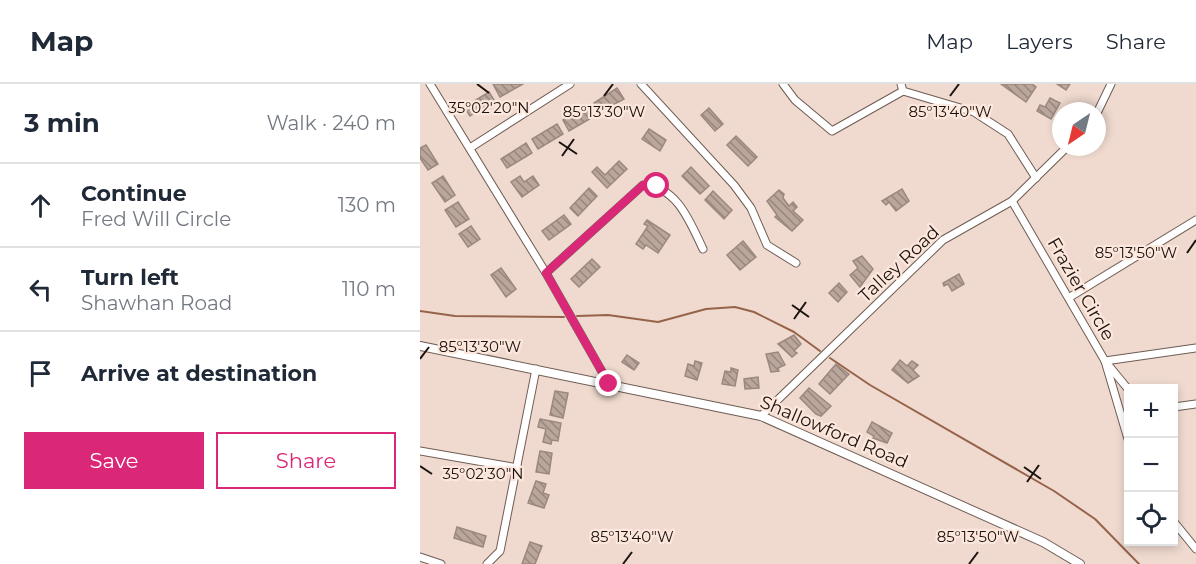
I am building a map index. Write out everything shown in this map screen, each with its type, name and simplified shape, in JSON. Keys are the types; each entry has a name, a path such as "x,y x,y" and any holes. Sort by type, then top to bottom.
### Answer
{"street":[{"path":"430,84 546,273 609,384"},
{"path":"470,148 570,84"},
{"path":"641,84 734,185 750,208 768,244 796,263"},
{"path":"783,84 795,100 832,131 902,88 974,112 1008,134 1036,178"},
{"path":"1102,102 1111,84"},
{"name":"Talley Road","path":"761,416 943,240 1012,201 1058,156"},
{"path":"546,273 643,185 657,186 674,198 703,249"},
{"name":"Frazier Circle","path":"1012,201 1070,297 1105,361 1124,384"},
{"path":"1070,297 1196,220"},
{"name":"Shallowford Road","path":"420,346 761,416 1043,542 1080,564"},
{"path":"1128,438 1105,361 1196,348"},
{"path":"487,564 500,551 536,369"},
{"path":"1178,406 1196,404"},
{"path":"420,451 518,468"},
{"path":"1178,528 1196,549"},
{"path":"420,557 441,564"}],"building":[{"path":"493,84 523,84 500,97"},
{"path":"1001,84 1032,84 1036,87 1026,102"},
{"path":"1057,84 1070,84 1066,90"},
{"path":"617,88 624,99 600,112 594,103"},
{"path":"489,92 494,100 470,116 464,107"},
{"path":"1050,98 1058,102 1052,102 1051,119 1037,111 1040,105 1045,107"},
{"path":"586,106 593,117 569,131 563,120"},
{"path":"709,108 723,124 715,131 701,115"},
{"path":"557,124 563,134 538,149 532,139"},
{"path":"649,129 666,140 660,151 642,139"},
{"path":"736,136 757,157 748,166 727,145"},
{"path":"526,143 532,153 507,168 501,159"},
{"path":"426,145 438,164 428,170 420,158 420,148"},
{"path":"619,161 627,169 607,188 592,172 597,167 605,175"},
{"path":"691,167 709,186 700,194 682,176"},
{"path":"443,176 455,195 445,202 432,183"},
{"path":"520,176 524,182 533,176 539,185 522,197 511,182"},
{"path":"589,188 597,196 578,216 570,208"},
{"path":"902,189 909,201 896,211 889,202 886,205 882,201"},
{"path":"779,190 784,194 783,198 789,206 793,202 797,207 793,211 803,220 792,231 775,217 777,215 767,201"},
{"path":"713,191 732,210 724,219 705,200"},
{"path":"458,202 469,219 456,227 445,210"},
{"path":"564,215 571,224 549,240 542,231"},
{"path":"647,220 670,235 658,253 646,245 643,249 636,244 648,226 644,224"},
{"path":"471,226 480,239 468,247 459,234"},
{"path":"743,241 756,257 740,270 727,255"},
{"path":"862,256 873,269 860,287 850,275 858,268 853,261"},
{"path":"592,259 600,267 579,287 571,279"},
{"path":"501,268 516,289 506,297 491,275"},
{"path":"959,274 964,284 952,291 948,284 944,286 943,283"},
{"path":"839,283 847,292 838,302 829,293"},
{"path":"794,335 801,344 794,351 797,353 792,357 778,344"},
{"path":"778,352 785,365 778,368 779,371 771,372 766,354"},
{"path":"627,355 639,363 634,370 622,362"},
{"path":"900,360 907,366 912,361 918,365 913,370 919,376 908,383 892,370"},
{"path":"695,361 702,363 697,380 685,376 688,364 694,366"},
{"path":"836,364 849,374 830,394 819,384"},
{"path":"731,368 738,370 735,386 722,384 725,371 731,372"},
{"path":"758,377 759,388 745,389 744,379"},
{"path":"809,388 831,406 821,416 800,398"},
{"path":"555,391 568,393 563,418 550,415"},
{"path":"540,419 561,423 558,441 552,440 551,444 543,442 546,429 538,427"},
{"path":"872,422 892,433 887,443 873,438 874,436 867,432"},
{"path":"540,451 552,453 549,474 536,472"},
{"path":"536,481 546,484 543,493 549,495 544,508 528,503"},
{"path":"457,527 486,536 483,547 454,538"},
{"path":"530,542 542,546 535,564 522,564"}],"waterway":[{"path":"577,316 608,315 658,322 706,309 735,307 754,312 794,332 820,351"},
{"path":"420,311 455,316 564,317"},
{"path":"830,358 870,385 1054,491 1095,519 1139,564"}],"route":[{"path":"609,384 546,273 643,185 657,186"}]}
